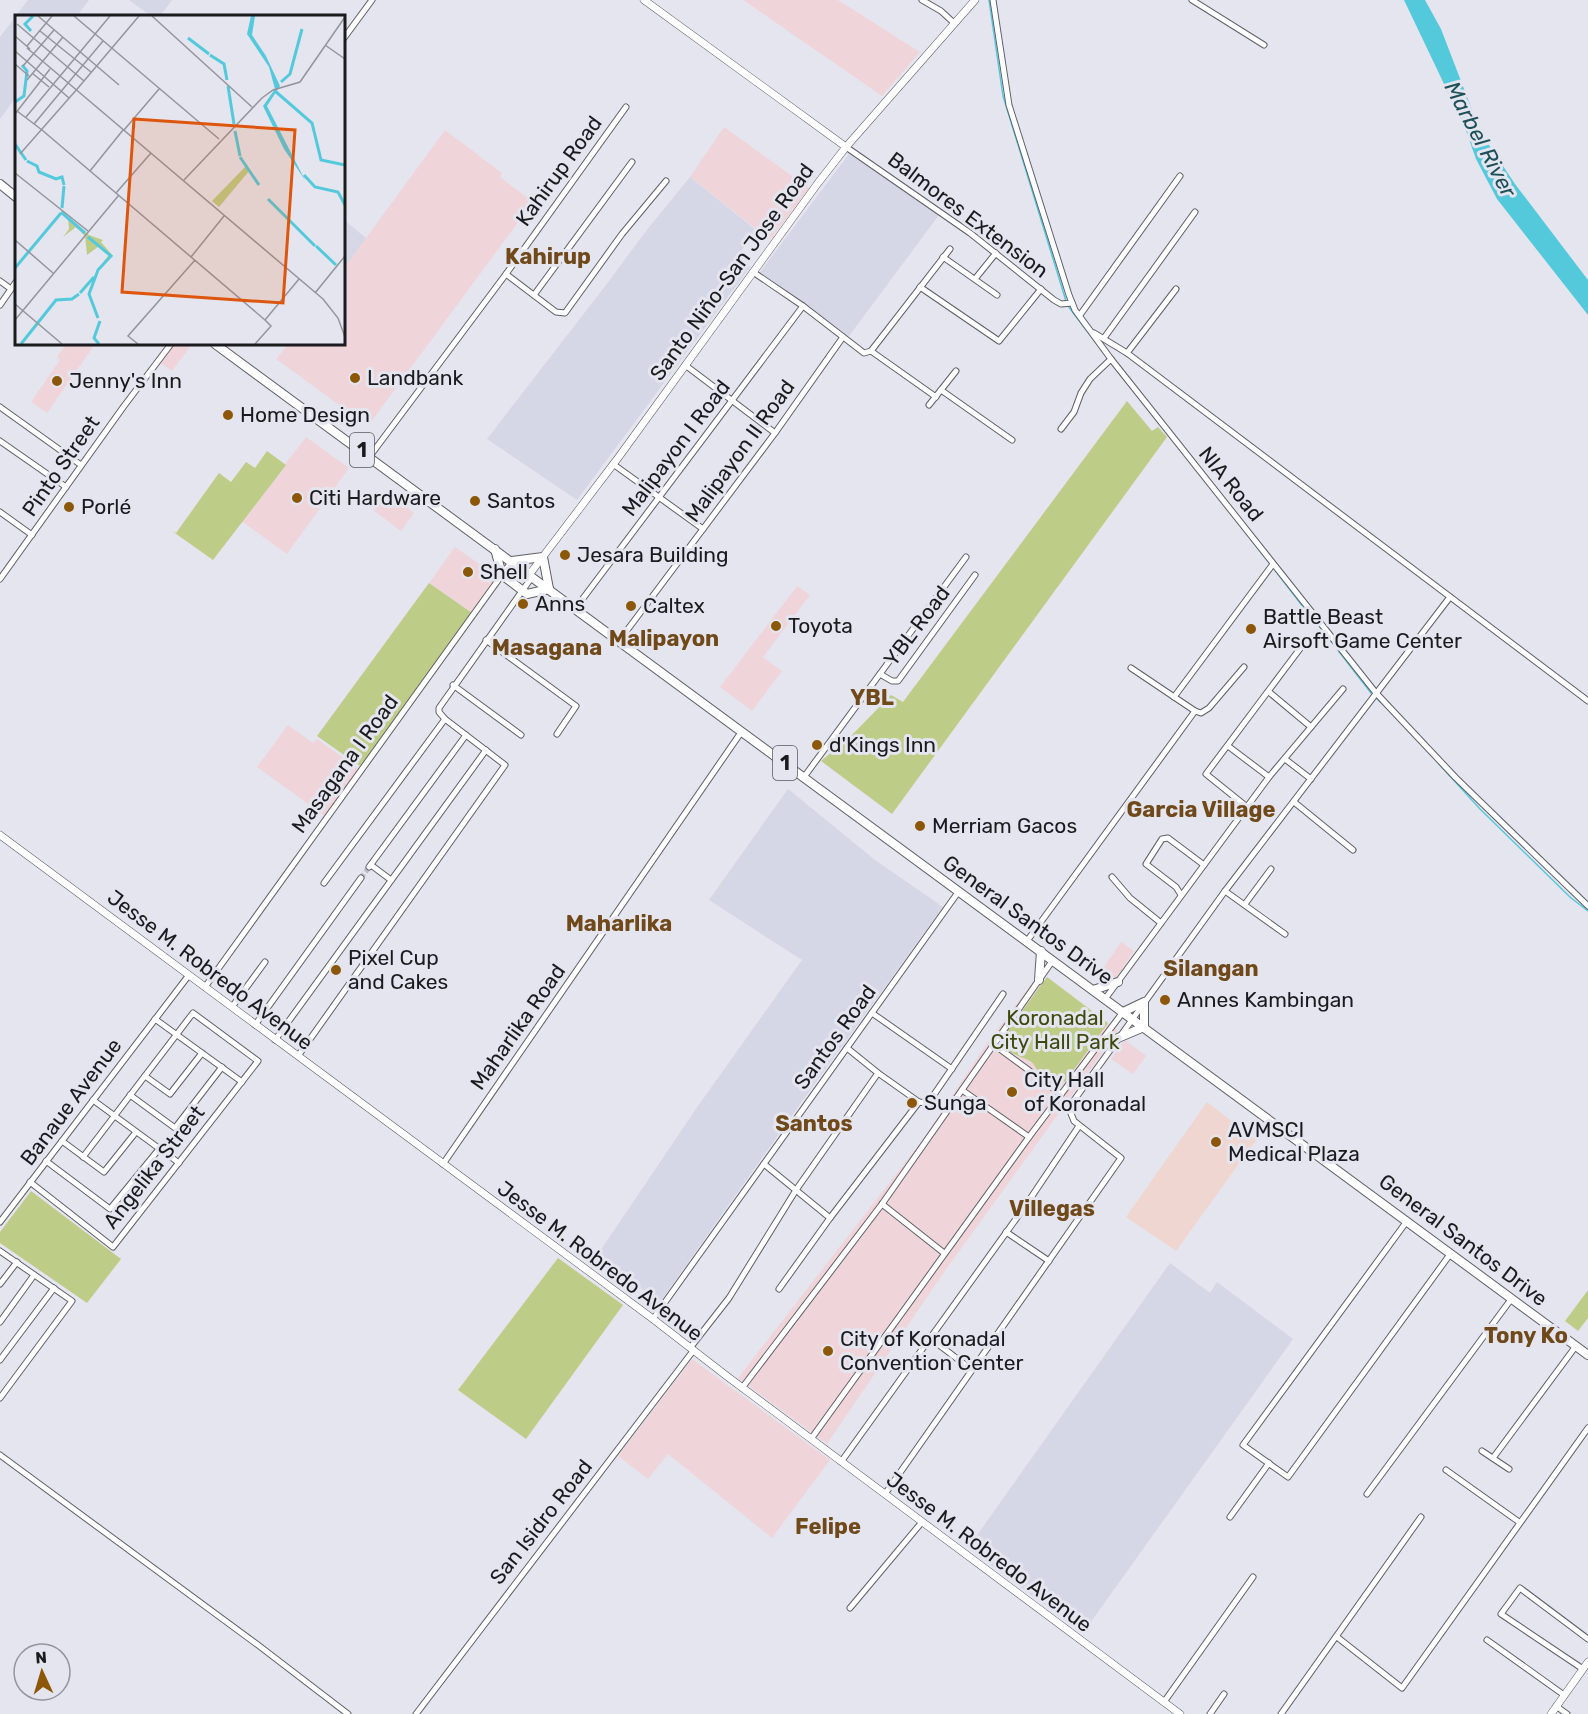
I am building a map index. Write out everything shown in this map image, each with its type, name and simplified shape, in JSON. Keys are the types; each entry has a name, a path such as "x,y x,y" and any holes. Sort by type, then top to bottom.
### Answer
{"highway":[{"path":"0,184 15,196"},
{"name":"General Santos Drive","path":"216,345 1588,1355"},
{"path":"495,549 502,575 522,591 527,594 549,589 543,557 512,561"},
{"path":"1039,980 1041,951"},
{"path":"1093,990 1118,982"},
{"path":"1118,1038 1144,1027 1143,1002 1123,1012"}],"main road":[{"path":"644,0 846,147"},
{"name":"Santo Niño-San Jose Road","path":"531,576 846,147 975,0"},
{"name":"Jesse M. Robredo Avenue","path":"0,835 652,1318 742,1388 1180,1714"},
{"path":"1551,1714 1588,1662"}],"street":[{"path":"345,37 372,0"},
{"path":"922,0 941,11 954,23"},
{"name":"NIA Road","path":"993,0 1009,105 1072,303 1109,361 1376,693 1464,786 1588,906"},
{"path":"1192,0 1264,45"},
{"name":"Kahirup Road","path":"370,456 506,274 626,107"},
{"name":"Balmores Extension","path":"846,147 996,253 1058,302 1072,303"},
{"path":"534,295 632,162"},
{"path":"1080,315 1180,176"},
{"path":"506,274 556,312 562,314 568,310 622,234 666,181"},
{"path":"1104,338 1195,212"},
{"path":"753,272 803,306 864,353 871,351 950,249"},
{"path":"975,279 996,253"},
{"path":"943,257 997,295"},
{"path":"0,281 11,289"},
{"path":"0,305 15,283"},
{"path":"920,287 999,341 1041,289"},
{"path":"1127,353 1176,290"},
{"name":"Malipayon I Road","path":"575,609 803,306"},
{"path":"1092,332 1127,353 1588,701"},
{"name":"Malipayon II Road","path":"619,641 775,433 843,337"},
{"name":"Pinto Street","path":"0,579 170,345"},
{"path":"871,351 936,397"},
{"path":"1061,429 1074,411 1081,393 1090,380 1109,361"},
{"path":"685,365 775,433"},
{"path":"929,405 956,371"},
{"path":"941,390 1012,440"},
{"path":"0,407 81,465"},
{"path":"0,441 66,487"},
{"path":"613,464 703,529"},
{"path":"0,512 32,535"},
{"name":"YBL Road","path":"804,777 966,557"},
{"name":"Masagana I Road","path":"205,987 512,561"},
{"path":"1174,697 1273,564"},
{"name":"YBL Road","path":"880,674 892,681 898,681 975,575"},
{"path":"298,1056 506,765 445,719 439,712 439,708 531,576"},
{"path":"885,1494 1121,1158 1079,1126 1071,1117 1070,1107 1143,1002 1225,891 1450,597"},
{"path":"486,640 576,706 557,734"},
{"path":"1247,807 1206,774 1302,646"},
{"path":"1131,668 1201,713 1207,710 1244,667"},
{"path":"453,685 521,735"},
{"path":"1106,999 1269,777 1343,689"},
{"path":"1269,692 1311,727"},
{"path":"1027,941 1195,711"},
{"path":"324,883 445,719"},
{"name":"Maharlika Road","path":"443,1164 742,731"},
{"path":"391,880 370,866 466,735"},
{"path":"1228,746 1269,777"},
{"path":"275,1040 486,750"},
{"path":"1285,759 1311,779"},
{"path":"1294,802 1353,850"},
{"path":"1181,895 1176,887 1146,864 1162,839 1168,838 1204,865"},
{"path":"1245,904 1271,868"},
{"path":"255,1025 361,878"},
{"path":"1112,878 1130,898 1161,923"},
{"name":"Santos Road","path":"652,1318 959,891"},
{"path":"1225,891 1285,934"},
{"path":"742,1388 882,1204 1053,960"},
{"path":"232,1007 265,962"},
{"name":"Banaue Avenue","path":"0,1222 189,975"},
{"path":"847,1048 919,1102 925,1103 929,1101 952,1069 1003,994"},
{"path":"811,1439 944,1253 1123,1012"},
{"name":"Angelika Street","path":"30,1182 114,1247 258,1061 193,1013 176,1035"},
{"path":"872,1013 952,1069"},
{"path":"154,1019 242,1082"},
{"path":"83,1157 176,1035"},
{"path":"993,1044 1061,1094"},
{"path":"145,1076 170,1094 202,1053"},
{"path":"130,1095 175,1128 222,1067"},
{"name":"San Isidro Road","path":"416,1714 729,1298 796,1190 878,1073"},
{"path":"962,1090 1029,1137"},
{"path":"93,1100 178,1163"},
{"path":"779,1289 919,1102"},
{"path":"841,1462 1079,1126"},
{"path":"62,1141 104,1172 136,1132"},
{"path":"46,1161 111,1209 159,1149"},
{"path":"764,1164 830,1218"},
{"path":"882,1204 944,1253"},
{"path":"1407,1221 1243,1445 1288,1478 1451,1253"},
{"path":"1006,1232 1049,1261"},
{"path":"0,1251 72,1301 0,1398"},
{"path":"0,1283 16,1262"},
{"path":"0,1322 34,1275"},
{"path":"0,1360 54,1288"},
{"path":"1367,1494 1512,1299"},
{"path":"930,1338 972,1370"},
{"path":"1493,1458 1576,1346"},
{"path":"1336,1637 1402,1688 1588,1428"},
{"path":"1482,1451 1509,1469"},
{"path":"0,1455 348,1714"},
{"path":"1230,1517 1269,1463"},
{"path":"1446,1470 1519,1522"},
{"path":"1281,1714 1421,1517"},
{"path":"850,1608 922,1522"},
{"path":"1164,1702 1253,1577"},
{"path":"1583,1669 1502,1614 1520,1588 1588,1639"},
{"path":"1487,1640 1564,1695"},
{"path":"1209,1714 1224,1694"},
{"path":"1556,1706 1567,1714"}],"shaded area":[{"path":"28,0 89,0 78,15 17,15"},
{"path":"129,0 172,0 161,15 150,15"},
{"path":"743,0 838,0 920,52 882,96"},
{"path":"15,17 15,98 0,119 0,37"},
{"path":"724,127 809,188 770,240 690,177"},
{"path":"445,130 502,173 500,177 533,202 368,426 276,359 287,345 345,345 345,267"},
{"path":"849,154 939,215 849,336 760,272"},
{"path":"690,177 756,230 736,258 750,267 577,500 487,439"},
{"path":"345,221 366,238 345,267"},
{"name":"Jenny's Inn","path":"65,345 94,345 47,413 31,402 60,360 57,357"},
{"path":"173,345 190,347 172,371 159,362"},
{"name":"Citi Hardware","path":"306,437 349,468 287,554 241,521"},
{"path":"388,493 414,513 401,531 374,511"},
{"path":"455,547 498,577 472,613 429,583"},
{"name":"Toyota","path":"797,586 810,595 763,657 782,671 752,711 720,687"},
{"path":"288,725 313,743 317,739 359,769 326,817 257,767"},
{"path":"788,789 875,860 943,907 660,1302 596,1257 698,1106 802,960 709,900"},
{"path":"1121,942 1134,951 1115,980 1101,971"},
{"path":"1047,977 1118,1031 942,1275 827,1444 738,1378 924,1138 988,1042 1035,979 1042,984"},
{"path":"1125,1040 1146,1056 1133,1074 1111,1059"},
{"path":"1207,1102 1256,1140 1176,1251 1126,1217"},
{"path":"1170,1263 1210,1293 1217,1282 1293,1339 1083,1633 968,1548"},
{"path":"692,1359 830,1460 772,1538 668,1454 648,1479 618,1456"}],"green space":[{"path":"1127,401 1152,431 1158,427 1167,437 892,814 821,761 851,736 891,695 903,702"},
{"path":"267,451 286,465 213,560 172,531 176,533 219,473 231,482 246,462 255,468"},
{"path":"429,583 472,613 360,766 317,736"},
{"name":"Koronadal City Hall Park","path":"1047,977 1108,1023 1065,1082 1044,1076 1032,1062 1009,1051 1004,1043 1003,1037"},
{"path":"31,1191 121,1259 87,1303 0,1243 0,1232"},
{"path":"558,1258 623,1305 526,1439 458,1390"},
{"path":"1588,1290 1588,1318 1578,1331 1565,1321"}],"water":[{"name":"Marbel River","path":"1404,0 1425,0 1441,29 1481,133 1515,184 1588,280 1588,315 1497,199 1476,159 1465,128"}],"waterway":[{"path":"989,0 1003,96 1066,301"},
{"path":"1068,306 1103,352"},
{"path":"1214,492 1270,564"},
{"path":"1274,569 1317,625"},
{"path":"1320,627 1371,693"},
{"path":"1377,699 1389,710"},
{"path":"1439,764 1480,809 1571,898 1588,911"}],"tunnel":[{"path":"361,878 369,867"}],"place":[{"name":"Landbank","path":"355,378"},
{"name":"Jenny's Inn","path":"57,381"},
{"name":"Home Design","path":"228,415"},
{"name":"Citi Hardware","path":"297,498"},
{"name":"Santos","path":"475,501"},
{"name":"Porlé","path":"69,507"},
{"name":"Jesara Building","path":"565,555"},
{"name":"Shell","path":"468,572"},
{"name":"Anns","path":"523,604"},
{"name":"Caltex","path":"631,606"},
{"name":"Toyota","path":"776,626"},
{"name":"Battle Beast Airsoft Game Center","path":"1251,629"},
{"name":"d'Kings Inn","path":"817,745"},
{"name":"Merriam Gacos","path":"920,826"},
{"name":"Pixel Cup and Cakes","path":"336,970"},
{"name":"Annes Kambingan","path":"1165,1000"},
{"name":"City Hall of Koronadal","path":"1012,1092"},
{"name":"Sunga","path":"912,1103"},
{"name":"AVMSCI Medical Plaza","path":"1216,1142"},
{"name":"City of Koronadal Convention Center","path":"828,1351"}],"district":[{"name":"Kahirup","path":"548,256"},
{"name":"Malipayon","path":"664,638"},
{"name":"Masagana","path":"547,647"},
{"name":"YBL","path":"872,697"},
{"name":"Garcia Village","path":"1201,809"},
{"name":"Maharlika","path":"619,923"},
{"name":"Silangan","path":"1211,968"},
{"name":"Santos","path":"814,1123"},
{"name":"Villegas","path":"1052,1208"},
{"name":"Tony Ko","path":"1526,1335"},
{"name":"Felipe","path":"828,1526"}]}
